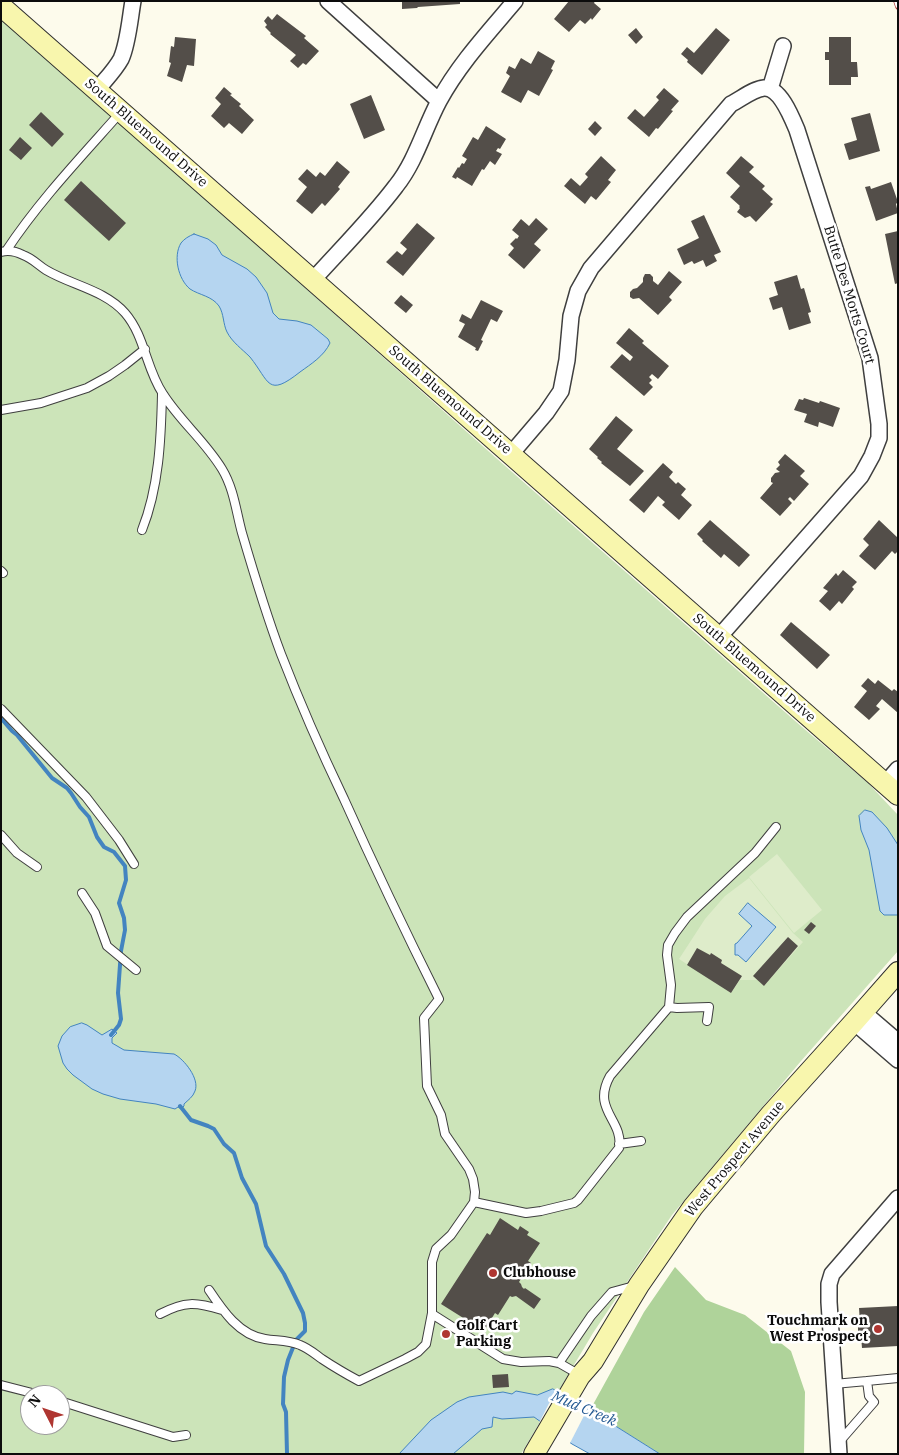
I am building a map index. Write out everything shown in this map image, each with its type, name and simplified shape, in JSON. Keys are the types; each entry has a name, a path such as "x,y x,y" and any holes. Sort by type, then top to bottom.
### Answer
{"main road":[{"name":"South Bluemound Drive","path":"1,6 719,637 894,783"},
{"name":"West Prospect Avenue","path":"534,1454 552,1442 582,1381 639,1285 693,1207 771,1114 898,972"}],"street":[{"path":"97,90 115,68 123,54 133,1"},
{"path":"328,1 439,101"},
{"path":"312,280 396,186 410,165 439,101 466,59 515,1"},
{"path":"511,454 546,413 561,391 567,360 571,316 578,291 591,268 731,104 747,94 762,88 770,88 783,46"},
{"name":"Butte Des Morts Court","path":"719,637 861,476 879,438 879,424 870,358 797,130 780,97 770,88"},
{"path":"859,1017 898,1042"},
{"path":"859,1017 898,1060"},
{"path":"839,1448 829,1284 832,1274 898,1198"}],"lane":[{"path":"122,112 60,181 4,251 23,254 50,272 90,290 119,307 130,320 144,348 162,394 222,469 237,507 242,531 264,605 298,698 364,845 409,940 440,999 424,1018 427,1086 441,1115 445,1134 469,1170 475,1192 474,1202 433,1255 432,1314 426,1344 418,1352 359,1380 347,1375 291,1341 267,1340 251,1336 240,1328 223,1310 209,1290"},
{"path":"1,410 41,403 87,388 109,376 144,348"},
{"path":"142,530 157,476 162,394"},
{"path":"1,708 86,797 119,840 134,864"},
{"path":"474,1202 531,1213 574,1203 612,1158 619,1144 616,1130 605,1109 606,1082 668,1006 670,985 668,945 687,917 755,853 776,827"},
{"path":"1,835 18,853 37,867"},
{"path":"82,893 95,913 108,947 134,969"},
{"path":"668,1006 677,1008 709,1007 707,1021"},
{"path":"619,1144 641,1141"},
{"path":"559,1363 592,1316 612,1292 639,1285"},
{"path":"160,1314 176,1306 194,1303 223,1310"},
{"path":"432,1314 503,1359 521,1362 549,1361 559,1363 582,1381"},
{"path":"834,1384 898,1378"},
{"path":"839,1448 874,1402 870,1396 867,1381"},
{"path":"1,1385 20,1390"},
{"path":"70,1404 173,1437 186,1436"}],"green space":[{"path":"1,17 495,457 868,783 898,815 898,951 801,1061 672,1215 593,1333 521,1454 1,1454"},
{"path":"777,854 822,910 794,933 749,877"},
{"path":"749,878 793,933 803,942 764,986 758,980 740,980 731,993 679,959 705,919 725,896"},
{"path":"675,1267 706,1300 745,1315 791,1351 805,1392 804,1454 660,1454 590,1410 644,1312"}],"water":[{"path":"194,234 208,239 216,245 222,255 247,269 256,277 267,293 273,313 279,319 311,325 328,339 330,343 321,356 289,380 281,384 270,384 250,357 229,336 219,306 209,298 190,289 182,279 178,267 177,254 181,243"},
{"path":"865,810 872,812 887,828 898,845 898,915 884,915 880,911 869,850 861,830 859,816"},
{"path":"748,903 776,927 746,962 738,955 735,955 735,944 752,926 739,914"},
{"path":"82,1023 102,1035 112,1029 117,1033 112,1038 112,1043 124,1050 174,1054 186,1065 193,1075 196,1086 193,1095 181,1109 178,1107 175,1109 156,1104 120,1099 92,1089 67,1069 63,1063 58,1046 62,1036 70,1027"},
{"name":"Mud Creek","path":"553,1389 660,1454 590,1454 572,1444 534,1417 502,1419 493,1417 492,1427 482,1429 453,1454 399,1454 431,1420 457,1402 469,1397 503,1392 512,1394 516,1391 537,1395"}],"pier":[{"path":"557,1388 589,1406 569,1445 539,1423"}],"building":[{"path":"402,1 460,1 460,4 402,9"},
{"path":"569,1 595,1 594,3 601,9 592,20 591,18 585,24 580,20 569,32 554,19"},
{"path":"277,14 306,36 304,38 319,51 306,65 303,63 298,68 290,61 296,55 270,34 265,27 267,25 264,21 268,16 272,20"},
{"path":"636,28 643,37 636,44 628,35"},
{"path":"716,28 730,40 702,75 681,54 687,47 694,53"},
{"path":"175,37 196,39 194,66 187,65 182,82 167,76 171,63 169,62 171,46 174,47"},
{"path":"829,37 851,37 851,62 857,62 858,77 851,77 851,85 829,85 829,60 825,60 825,52 829,52"},
{"path":"538,51 555,61 551,69 553,70 539,96 528,90 521,103 501,92 510,76 506,73 509,66 515,69 521,58 531,64"},
{"path":"224,87 241,104 239,106 254,120 242,134 229,123 224,128 211,116 221,104 215,98"},
{"path":"664,88 679,101 658,129 656,128 649,137 627,118 635,109 644,117 659,100 656,97"},
{"path":"371,95 385,130 364,139 350,104"},
{"path":"41,112 64,134 52,147 29,125"},
{"path":"870,113 880,151 849,160 844,144 857,140 851,118"},
{"path":"595,121 602,128 595,136 588,129"},
{"path":"486,126 506,139 500,149 498,148 496,151 502,154 495,165 490,161 484,170 482,169 472,186 457,177 456,179 452,177 458,167 462,163 464,164 467,159 462,156 473,137 478,140"},
{"path":"20,137 32,148 21,160 9,150"},
{"path":"601,156 616,170 608,180 611,182 596,200 591,196 585,204 564,186 571,178 580,186 588,177 585,174"},
{"path":"741,156 754,167 749,172 765,186 762,189 773,199 770,202 773,204 756,222 750,216 745,218 737,212 740,206 730,197 740,186 726,173"},
{"path":"337,161 350,172 338,187 340,189 325,206 322,203 312,214 296,201 307,187 298,179 307,169 316,177 320,172 325,176"},
{"path":"81,181 126,223 109,241 64,200"},
{"path":"891,182 898,202 896,204 898,213 876,221 865,187 870,186 871,189"},
{"path":"704,215 721,252 714,255 717,261 706,267 703,260 694,264 692,261 684,265 677,249 699,238 691,221"},
{"path":"536,218 548,229 534,244 541,250 524,269 508,255 514,248 510,244 519,236 512,230 521,219 529,226"},
{"path":"417,223 435,238 403,276 386,262 397,251 402,255 407,249 400,243"},
{"path":"898,231 898,283 895,284 885,234"},
{"path":"669,271 682,282 669,297 672,300 658,315 639,298 633,299 630,297 630,292 643,282 645,274 650,274 653,277 653,281 658,285"},
{"path":"797,275 801,289 804,288 811,312 808,313 811,323 789,330 782,307 773,310 769,298 778,295 774,282"},
{"path":"401,295 413,305 406,313 394,303"},
{"path":"481,300 503,311 497,322 491,319 478,351 458,337 465,324 459,321 462,314 471,319"},
{"path":"629,328 644,341 642,343 669,366 658,379 652,374 649,377 652,380 649,383 653,387 644,396 610,367 622,354 630,361 633,357 616,343"},
{"path":"804,398 840,408 833,427 819,422 818,427 804,422 807,414 794,410 799,399 803,400"},
{"path":"616,416 633,430 617,449 644,471 630,486 601,463 598,457 589,449"},
{"path":"785,454 805,471 800,476 809,484 794,501 790,497 788,499 792,503 780,516 760,498 773,483 771,478 775,473 780,472 776,469 780,465 778,462"},
{"path":"663,463 673,472 669,477 676,484 678,482 686,489 681,495 692,505 679,520 662,505 665,502 658,496 644,513 629,500"},
{"path":"710,520 750,555 739,567 724,554 721,558 697,534"},
{"path":"879,520 898,538 898,551 895,554 892,551 875,570 859,556 869,545 863,539"},
{"path":"843,570 857,582 842,604 839,601 830,611 819,601 828,591 823,588 836,573 838,576"},
{"path":"791,622 830,655 817,669 780,635"},
{"path":"868,678 875,684 878,680 892,691 894,689 898,692 898,713 882,699 876,706 880,709 869,720 854,707 867,691 861,686"},
{"path":"811,922 816,926 809,934 804,930"},
{"path":"788,937 798,946 764,986 753,976"},
{"path":"697,948 710,955 711,953 722,960 721,963 742,976 731,993 687,965"},
{"name":"Clubhouse","path":"500,1218 518,1230 520,1226 529,1232 527,1235 540,1243 528,1261 531,1263 519,1282 524,1289 541,1299 534,1309 516,1296 510,1296 498,1315 495,1313 484,1331 441,1304 487,1233 490,1235"},
{"name":"Touchmark on West Prospect","path":"898,1306 898,1346 862,1348 861,1336 858,1335 858,1323 860,1323 859,1308"},
{"path":"508,1374 509,1387 493,1388 492,1375"}],"waterway":[{"path":"1,718 52,778 67,788 89,817 97,837 104,847 114,852 125,866 126,880 119,903 124,918 125,930 121,951 118,993 121,1019 111,1035"},
{"path":"180,1106 191,1120 214,1129 224,1144 234,1153 242,1178 256,1204 266,1246 284,1274 303,1313 305,1331 296,1340 284,1377 283,1404 286,1412 287,1454"}],"railway":[{"path":"896,1 898,7"}],"place":[{"name":"Clubhouse","path":"493,1273"},
{"name":"Touchmark on West Prospect","path":"878,1329"},
{"name":"Golf Cart Parking","path":"446,1334"}]}
